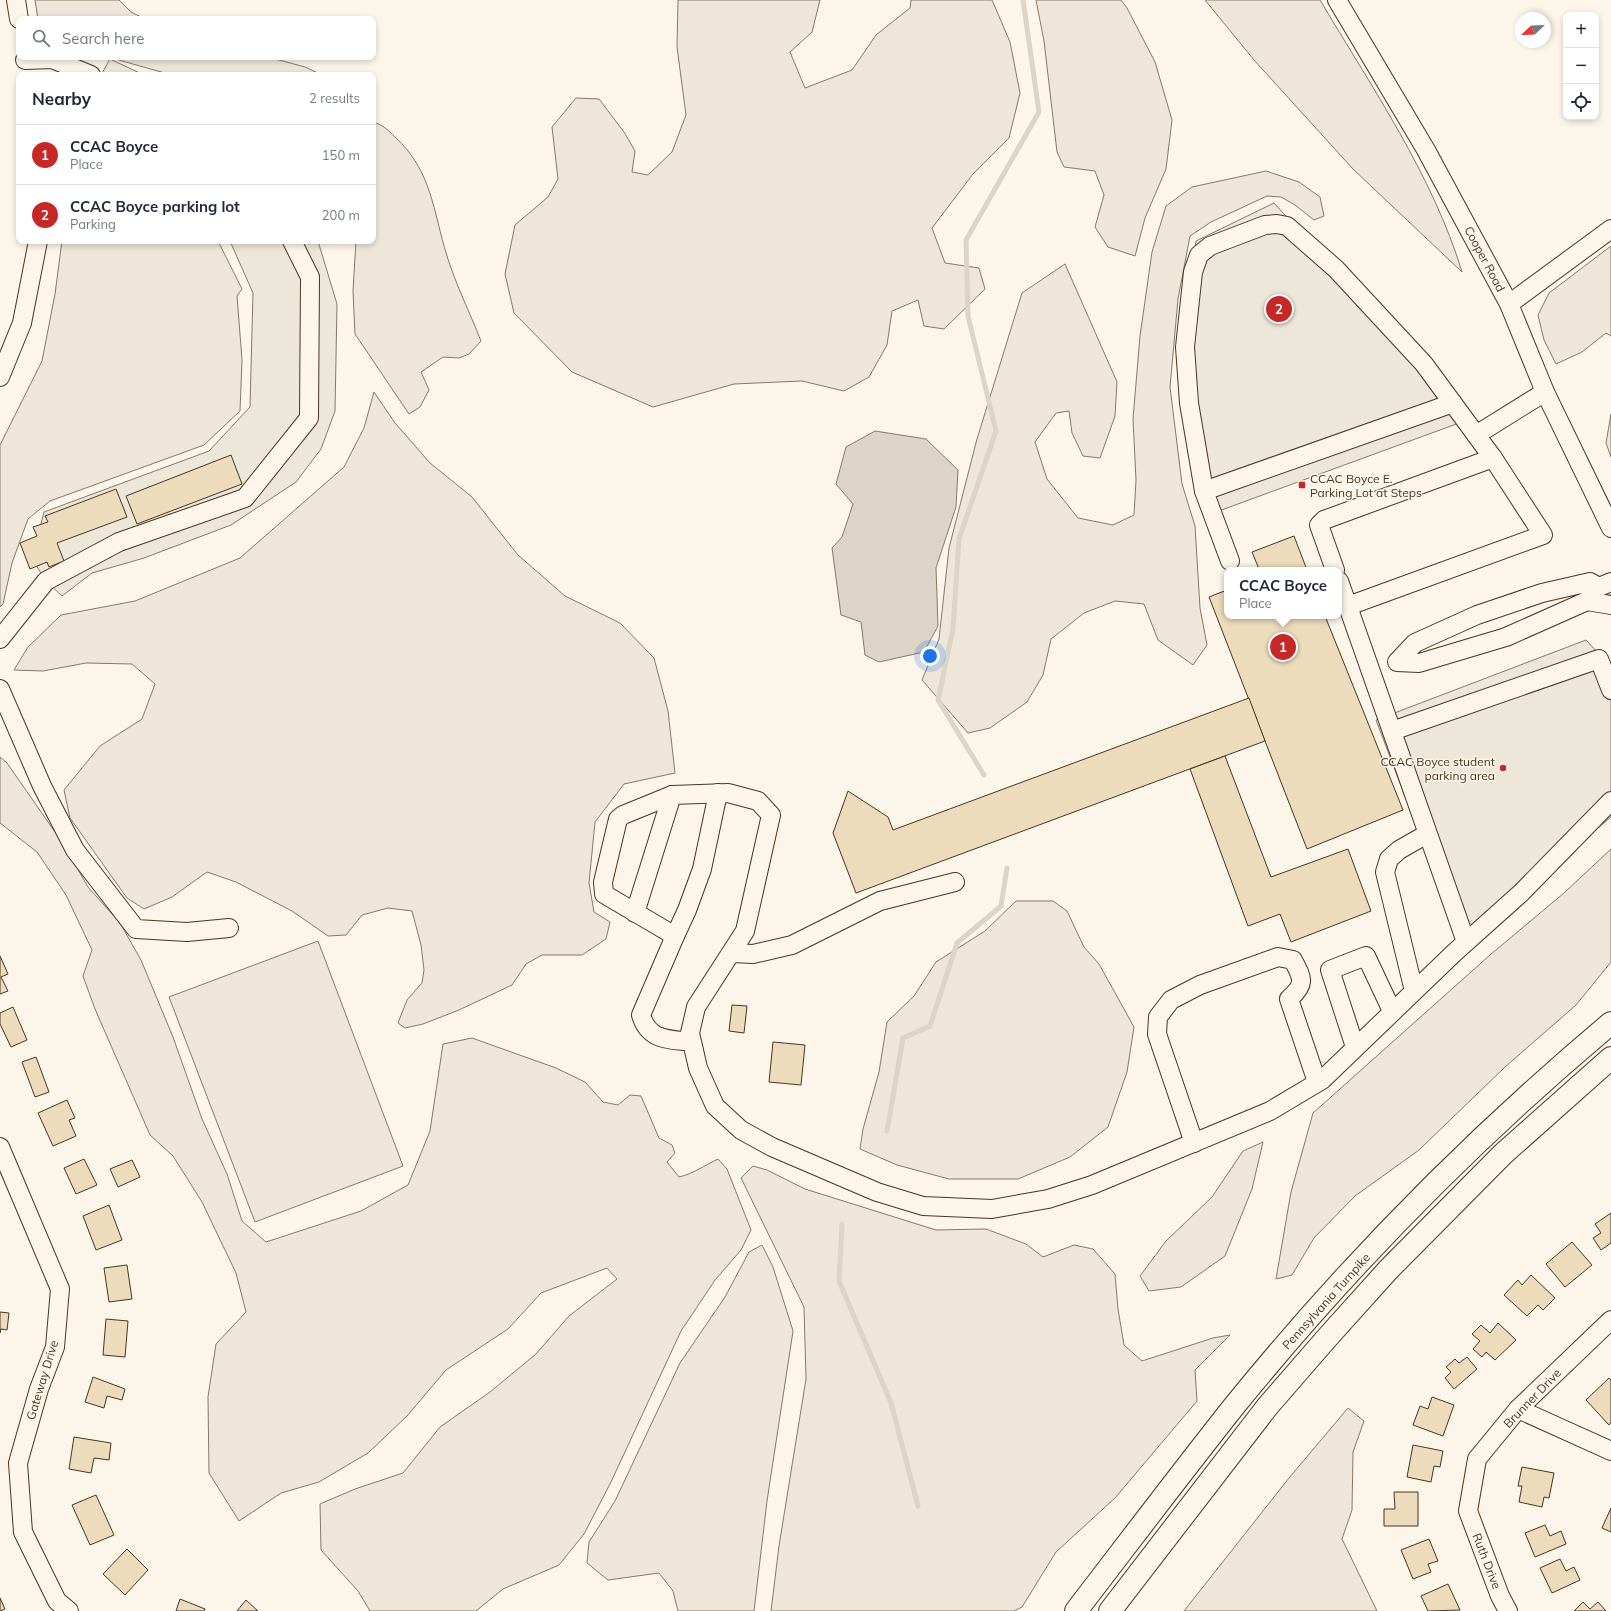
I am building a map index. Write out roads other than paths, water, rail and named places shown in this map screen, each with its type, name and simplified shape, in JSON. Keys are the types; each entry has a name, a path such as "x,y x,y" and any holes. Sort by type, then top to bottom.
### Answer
{"highway":[{"name":"Pennsylvania Turnpike","path":"1076,1611 1236,1404 1326,1299 1434,1185 1569,1058 1611,1023"},
{"path":"1110,1611 1258,1419 1326,1339 1388,1270 1477,1180 1611,1058"}],"street":[{"path":"16,0 19,16"},
{"name":"Cooper Road","path":"1337,0 1426,150 1509,304 1545,392 1611,528"},
{"path":"25,64 47,60"},
{"path":"54,60 84,72"},
{"path":"1230,561 1204,491 1189,403 1185,347 1193,272 1200,255 1210,246 1265,225 1277,224 1287,226 1336,269 1424,364 1493,458 1543,535 1348,606"},
{"path":"1509,304 1611,229"},
{"path":"0,377 22,323 37,244"},
{"path":"0,639 46,581 119,542 245,498 309,418 310,277 294,244"},
{"path":"1476,435 1545,392"},
{"path":"1204,491 1452,403"},
{"path":"1334,567 1319,525 1324,520 1493,458"},
{"path":"1397,662 1415,643 1477,615 1542,593 1590,582 1605,585"},
{"path":"1371,671 1397,662 1419,663 1506,637 1587,601 1605,585"},
{"path":"1342,589 1466,942"},
{"path":"1587,601 1611,605"},
{"path":"1392,731 1599,659 1611,690"},
{"path":"0,689 42,786 75,850 136,929 187,932 229,928"},
{"path":"692,1042 656,1037 644,1025 641,1015 687,910 702,869 718,793"},
{"path":"675,936 604,894 603,882 618,819 623,815 672,795 728,793 758,801 771,815 745,931 696,1007 690,1033 698,1068 715,1106 741,1130 772,1147 877,1192 923,1206 992,1209 1048,1199 1092,1185 1270,1111 1317,1082 1466,942 1521,893 1611,801"},
{"path":"635,913 672,795"},
{"path":"1414,991 1385,872 1389,859 1399,850 1427,834"},
{"path":"732,953 753,954 792,945 880,901 955,882"},
{"path":"1355,1047 1330,970 1366,956 1392,1011"},
{"path":"1194,1142 1157,1034 1158,1017 1171,1000 1200,985 1278,958 1293,960 1302,977 1300,990 1289,999 1317,1082"},
{"name":"Gateway Drive","path":"0,1147 60,1289 55,1347 39,1390 18,1463 23,1532 57,1602 69,1611"},
{"name":"Brunner Drive","path":"1468,1511 1477,1459 1518,1409 1611,1320"},
{"path":"1518,1409 1611,1450"},
{"name":"Ruth Drive","path":"1468,1511 1500,1596 1508,1611"}],"waterway":[{"path":"984,775 938,700 953,629 959,539 996,431 968,316 966,240 1039,112 1023,0"},
{"path":"887,1131 903,1038 930,1026 957,943 1001,906 1007,868"},
{"path":"842,1224 839,1281 891,1403 918,1506"}],"place":[{"name":"CCAC Boyce parking lot","path":"1279,309"},
{"name":"CCAC Boyce E. Parking Lot at Steps","path":"1302,485"},
{"name":"CCAC Boyce","path":"1283,647"},
{"name":"CCAC Boyce student parking area","path":"1503,768"}]}
